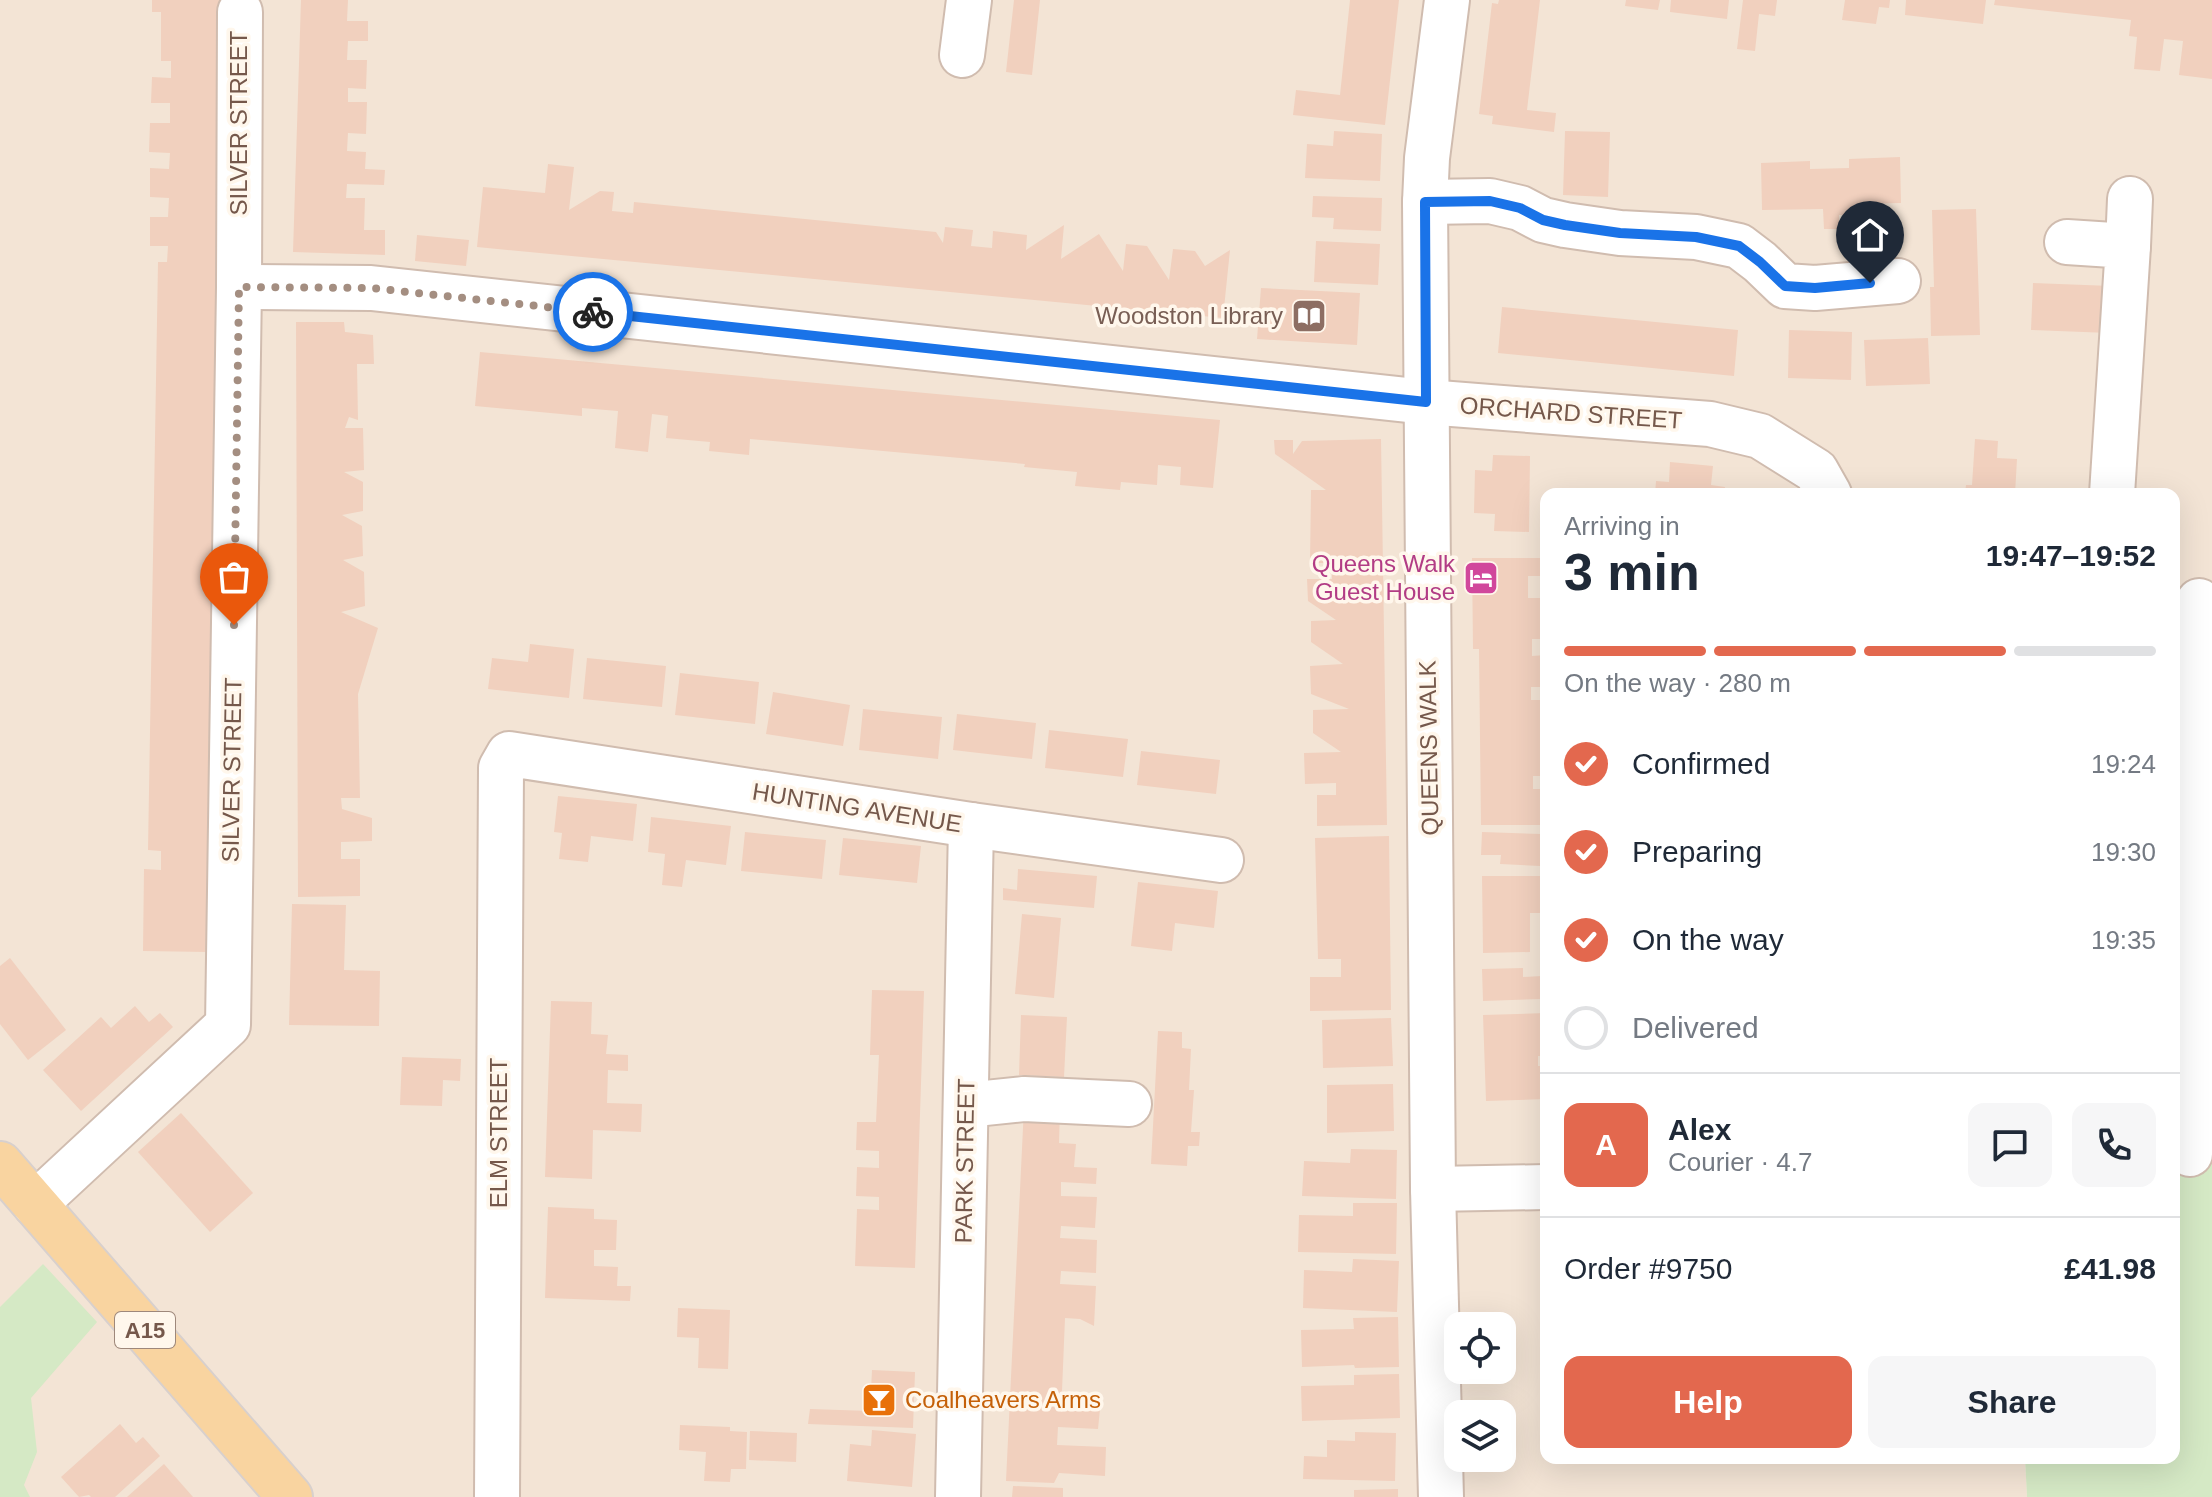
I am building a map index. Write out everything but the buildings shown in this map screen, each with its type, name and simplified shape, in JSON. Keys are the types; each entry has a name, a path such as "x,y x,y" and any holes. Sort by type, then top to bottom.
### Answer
{"main road":[{"name":"A15","path":"0,1164 290,1497"}],"street":[{"path":"962,55 969,0"},
{"name":"QUEENS WALK","path":"1441,1497 1433,1189 1425,202 1427,158 1447,0"},
{"name":"SILVER STREET","path":"35,1204 228,1025 240,12"},
{"path":"2112,488 2130,199"},
{"path":"1425,202 1490,201 1520,208 1543,220 1565,225 1620,233 1696,237 1739,246 1785,286 1815,288 1898,281"},
{"path":"2067,242 2128,246"},
{"name":"ORCHARD STREET","path":"239,287 371,288 1426,402 1710,424 1760,436 1816,471 1826,488"},
{"path":"2190,1154 2195,601"},
{"name":"HUNTING AVENUE","path":"501,768 509,754 1221,860"},
{"name":"ELM STREET","path":"497,1497 501,768"},
{"name":"PARK STREET","path":"958,1497 971,825"},
{"path":"966,1105 1024,1099 1129,1104"},
{"path":"1433,1189 1540,1187"}],"shaded area":[{"path":"0,0 2212,0 2212,1163 2180,1162 2180,488 1540,488 1540,1464 2025,1464 2027,1497 0,1497"}],"green space":[{"path":"2180,1162 2212,1163 2212,1497 2027,1497 2025,1464 2180,1464"},
{"path":"43,1264 97,1322 31,1398 37,1452 24,1485 30,1497 0,1497 0,1307"}],"way so far":[{"path":"234,625 239,287 371,288 593,312"}],"place":[{"name":"Woodston Library","path":"1309,316"},
{"name":"Queens Walk Guest House","path":"1481,578"},
{"name":"Coalheavers Arms","path":"879,1400"}],"route":[{"path":"593,312 1426,402 1425,202 1490,201 1520,208 1543,220 1565,225 1620,233 1696,237 1739,246 1785,286 1815,288 1870,283"}]}
